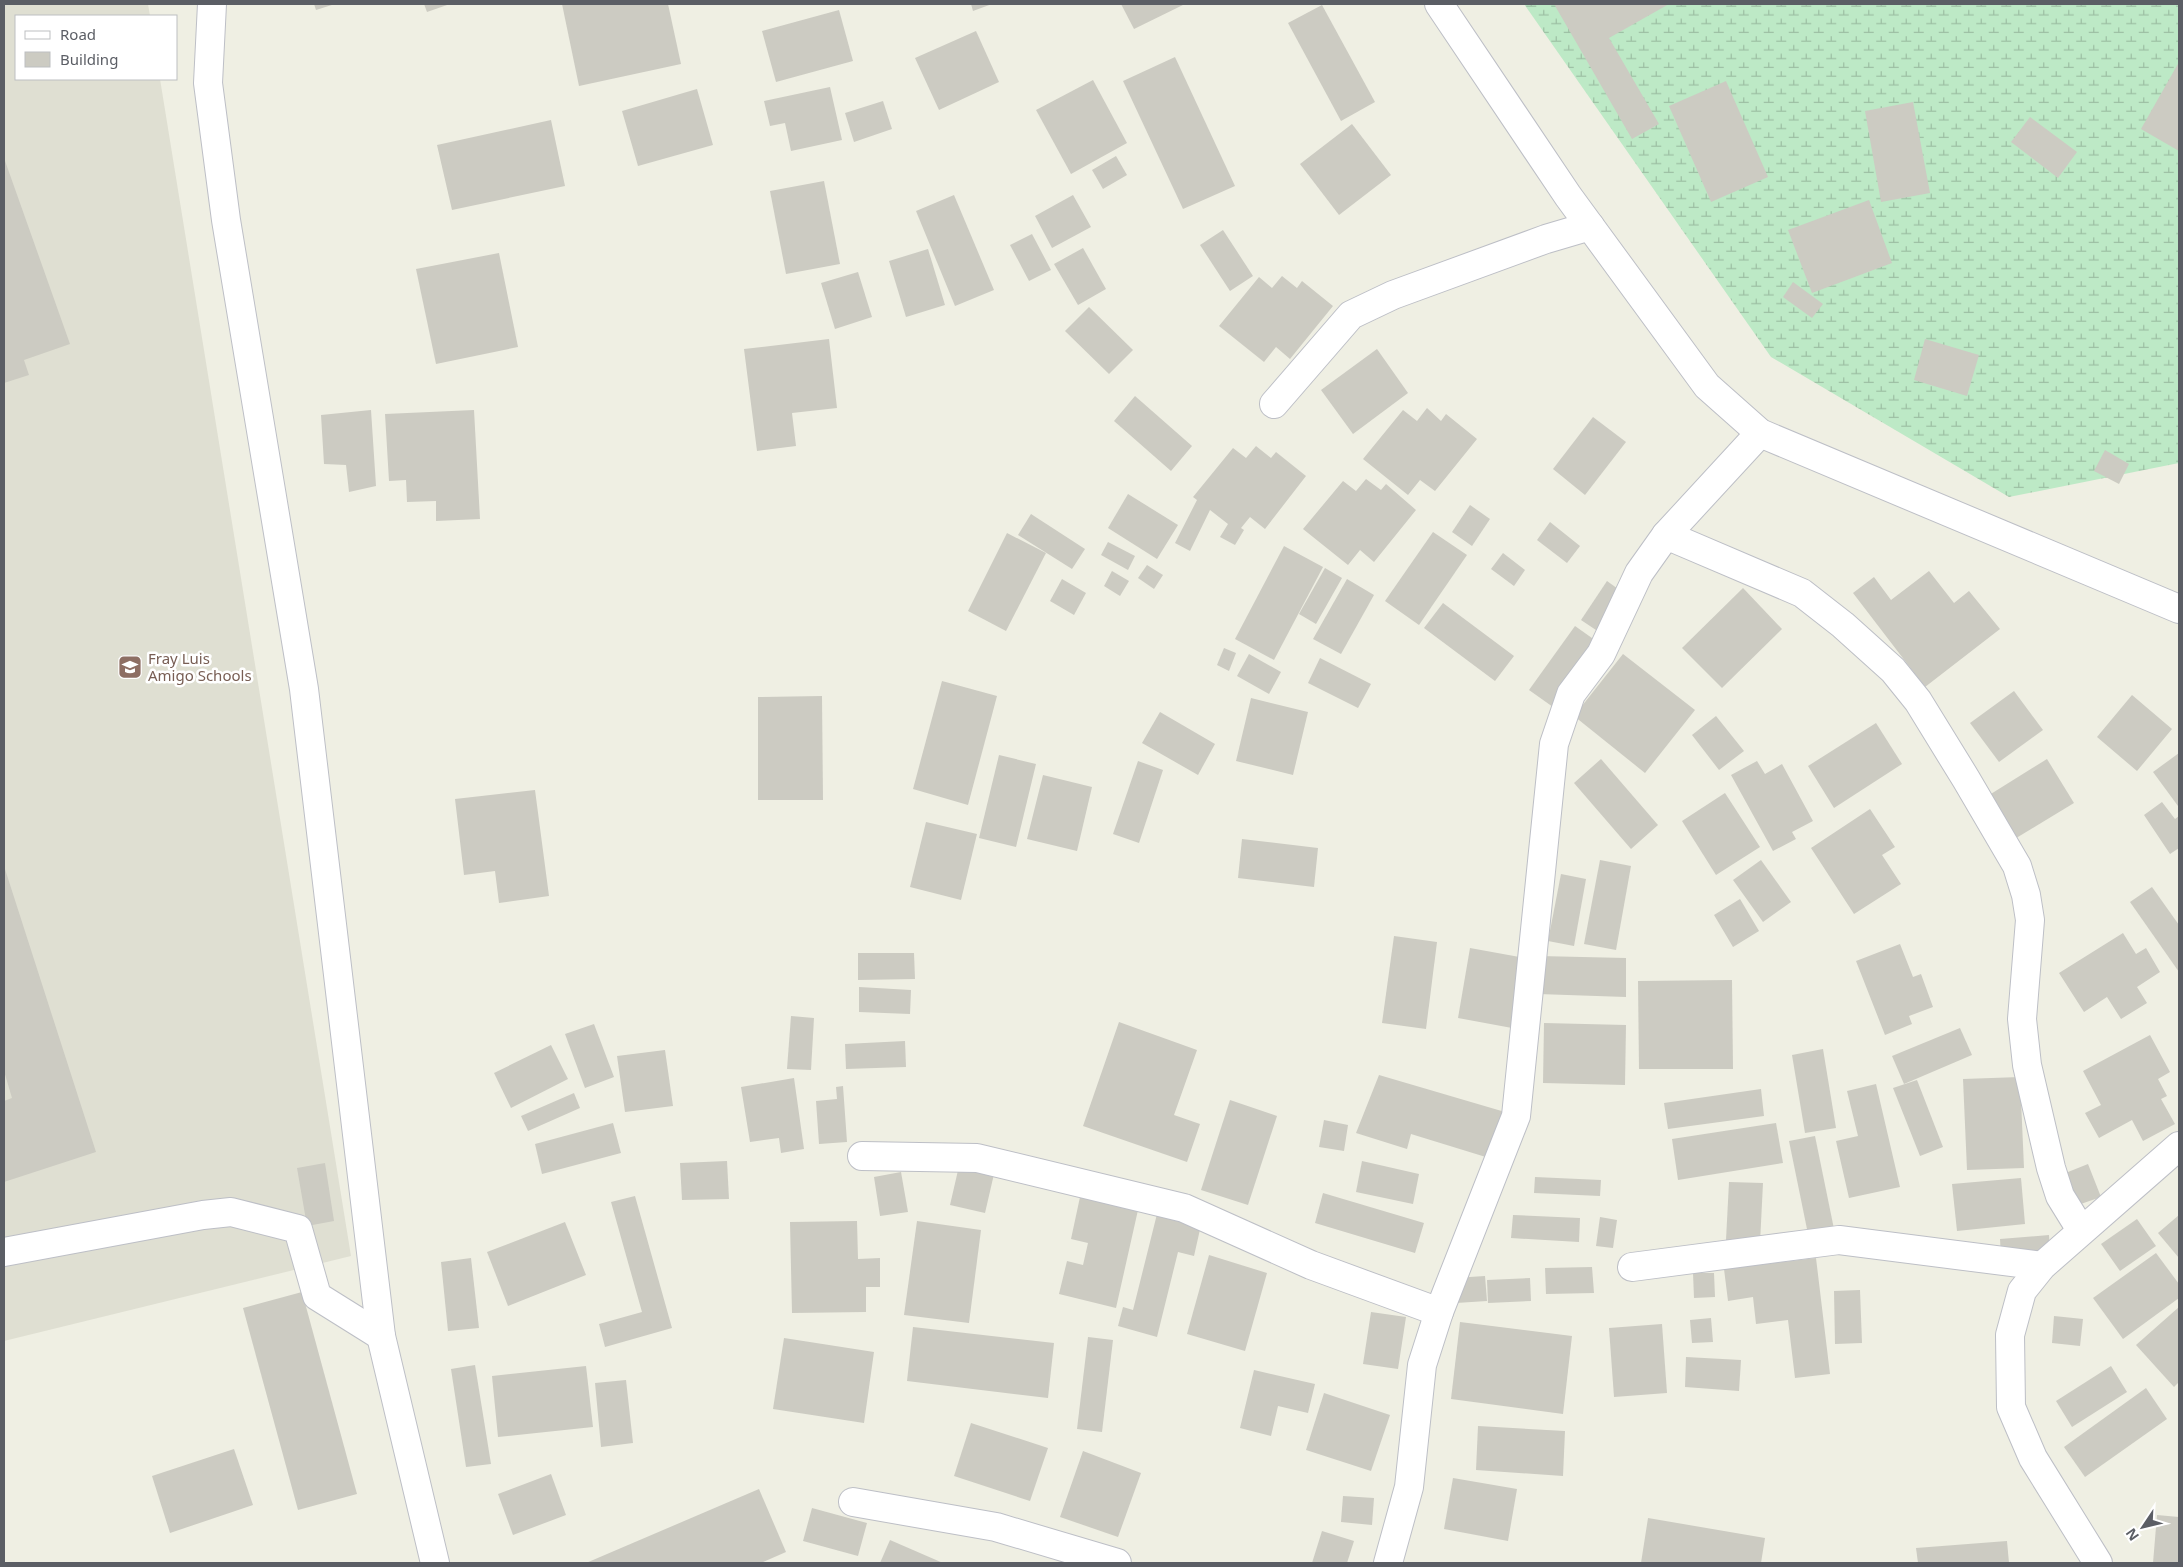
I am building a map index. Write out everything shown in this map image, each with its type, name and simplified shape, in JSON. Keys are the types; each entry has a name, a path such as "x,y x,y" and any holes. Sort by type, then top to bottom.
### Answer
{"street":[{"path":"212,4 209,92 226,220 304,689 381,1336 435,1563"},
{"path":"1439,4 1590,226 1707,386 1760,433 2179,609"},
{"path":"1274,404 1351,314 1393,294 1546,239 1590,226"},
{"path":"1388,1563 1409,1487 1422,1365 1439,1312 1516,1116 1554,744 1571,694 1601,654 1639,573 1666,534 1760,433"},
{"path":"1666,534 1802,594 1843,625 1893,670 1918,701 1966,779 2017,866 2026,895 2030,920 2022,1019 2028,1065 2050,1168 2060,1196 2081,1230"},
{"path":"2098,1563 2033,1458 2011,1407 2010,1335 2022,1291 2042,1266 2179,1146"},
{"path":"862,1156 977,1158 1184,1208 1311,1265 1439,1312"},
{"path":"4,1252 231,1212 254,1217 298,1229 316,1296 381,1336"},
{"path":"1632,1267 1839,1240 2042,1266"},
{"path":"853,1502 996,1527 1117,1563"}],"shaded area":[{"name":"Fray Luis Amigo Schools","path":"4,4 148,4 150,15 15,15 15,80 160,80 351,1256 4,1341"}],"green space":[{"path":"1524,4 2179,4 2179,463 2009,497 1771,357"}],"building":[{"path":"314,4 335,4 316,10"},
{"path":"424,4 450,4 427,12"},
{"path":"562,4 668,4 681,64 579,86"},
{"path":"971,4 992,4 973,11"},
{"path":"1121,4 1185,4 1134,29"},
{"path":"1554,4 1669,4 1609,38 1659,124 1632,139"},
{"path":"1322,5 1375,102 1341,121 1288,23"},
{"path":"839,10 853,61 776,82 762,31"},
{"path":"976,31 999,82 939,110 915,58"},
{"path":"1175,57 1235,186 1183,209 1123,81"},
{"path":"2179,62 2179,151 2141,129"},
{"path":"1093,80 1127,143 1071,174 1036,110"},
{"path":"1726,81 1768,177 1711,202 1669,106"},
{"path":"830,87 842,140 791,151 785,123 770,126 764,101"},
{"path":"697,89 713,145 638,166 622,111"},
{"path":"883,101 892,129 854,142 845,113"},
{"path":"1913,102 1930,193 1881,202 1865,111"},
{"path":"2030,117 2077,152 2058,178 2011,142"},
{"path":"551,120 565,186 452,210 437,145"},
{"path":"1352,124 1391,175 1339,215 1300,164"},
{"path":"1116,156 1127,175 1103,189 1092,170"},
{"path":"4,158 70,344 24,360 29,375 4,383"},
{"path":"824,181 840,264 786,274 770,191"},
{"path":"954,195 994,290 955,306 916,211"},
{"path":"1073,195 1091,227 1052,248 1035,216"},
{"path":"1869,200 1892,263 1812,293 1788,230"},
{"path":"1223,230 1253,276 1230,291 1200,245"},
{"path":"1032,234 1051,270 1029,281 1010,245"},
{"path":"1083,248 1106,289 1078,305 1054,264"},
{"path":"928,249 945,305 906,317 889,261"},
{"path":"499,253 518,347 436,364 416,269"},
{"path":"858,272 872,317 835,329 821,283"},
{"path":"1282,276 1297,288 1302,281 1333,306 1290,359 1276,347 1264,362 1219,326 1259,277 1272,288"},
{"path":"1793,282 1823,304 1812,318 1783,297"},
{"path":"1089,307 1133,350 1109,374 1065,331"},
{"path":"829,339 837,408 792,413 796,446 757,451 744,349"},
{"path":"1925,339 1979,355 1967,396 1914,380"},
{"path":"1377,349 1408,393 1353,434 1321,390"},
{"path":"1135,396 1192,446 1171,471 1114,421"},
{"path":"1427,408 1441,421 1446,414 1477,439 1435,491 1420,480 1408,495 1363,459 1403,410 1417,421"},
{"path":"371,410 376,486 349,492 346,465 324,464 321,415"},
{"path":"474,410 480,519 436,521 436,501 407,502 406,480 389,481 385,414"},
{"path":"1593,417 1626,442 1585,495 1553,469"},
{"path":"1256,446 1271,458 1276,452 1306,476 1265,529 1250,517 1241,528 1244,530 1235,545 1220,537 1228,524 1210,510 1190,551 1175,543 1197,500 1193,497 1233,448 1246,458"},
{"path":"2105,450 2129,464 2119,484 2094,471"},
{"path":"1366,479 1381,490 1386,484 1416,510 1374,562 1360,550 1348,565 1303,529 1343,481 1356,491"},
{"path":"1128,494 1178,525 1157,559 1108,528"},
{"path":"1470,505 1490,519 1472,546 1452,532"},
{"path":"1031,514 1085,549 1072,569 1018,535"},
{"path":"1550,522 1580,546 1567,563 1537,540"},
{"path":"1433,532 1467,555 1419,625 1385,601"},
{"path":"1007,533 1046,553 1006,631 968,611"},
{"path":"1108,542 1135,556 1128,570 1101,555"},
{"path":"1284,546 1323,567 1274,660 1235,639"},
{"path":"1503,553 1525,570 1514,586 1491,569"},
{"path":"1147,565 1163,575 1154,589 1138,578"},
{"path":"1325,568 1342,578 1316,624 1299,614"},
{"path":"1112,571 1129,581 1120,596 1104,586"},
{"path":"1929,571 1954,603 1969,591 2000,629 1925,687 1853,593 1874,577 1891,600"},
{"path":"1062,579 1086,593 1074,615 1050,601"},
{"path":"1347,579 1374,595 1341,654 1313,639"},
{"path":"1607,581 1625,594 1599,632 1581,620"},
{"path":"1743,588 1782,629 1722,688 1682,648"},
{"path":"1443,603 1514,656 1495,681 1424,628"},
{"path":"1575,626 1599,643 1553,707 1529,690"},
{"path":"1224,648 1236,653 1229,671 1217,665"},
{"path":"1249,654 1281,672 1269,694 1237,676"},
{"path":"1623,654 1695,710 1645,773 1574,716"},
{"path":"1320,658 1371,684 1358,708 1308,683"},
{"path":"942,681 997,696 968,805 913,789"},
{"path":"2014,691 2043,730 1999,762 1970,723"},
{"path":"2132,695 2172,729 2137,771 2097,737"},
{"path":"822,696 823,800 758,800 758,697"},
{"path":"1251,698 1308,712 1293,775 1236,761"},
{"path":"1160,712 1215,744 1198,775 1142,743"},
{"path":"1716,716 1744,751 1719,770 1692,735"},
{"path":"1876,723 1902,764 1834,808 1808,766"},
{"path":"2179,753 2179,805 2178,806 2153,772"},
{"path":"999,755 1036,764 1016,847 979,838"},
{"path":"1601,759 1658,825 1631,849 1574,783"},
{"path":"2047,759 2074,803 2013,840 1986,797"},
{"path":"1138,761 1163,770 1139,843 1113,834"},
{"path":"1757,761 1765,774 1782,764 1813,821 1792,832 1796,839 1773,851 1731,775"},
{"path":"1043,775 1092,787 1077,851 1027,839"},
{"path":"535,790 549,896 499,903 495,871 464,875 455,799"},
{"path":"1725,793 1760,847 1716,875 1682,821"},
{"path":"2162,802 2175,819 2179,816 2179,848 2170,854 2144,815"},
{"path":"1870,809 1895,847 1882,855 1901,884 1854,914 1811,848"},
{"path":"926,822 977,834 961,900 910,887"},
{"path":"1242,839 1318,848 1314,887 1238,878"},
{"path":"1600,860 1631,866 1616,950 1584,944"},
{"path":"1761,860 1791,902 1763,922 1733,880"},
{"path":"4,866 96,1152 4,1182 4,1101 12,1098 4,1071"},
{"path":"1561,874 1586,879 1574,946 1548,941"},
{"path":"2152,887 2179,925 2179,972 2130,902"},
{"path":"1740,899 1759,931 1733,947 1714,915"},
{"path":"2123,933 2136,954 2146,948 2160,972 2137,987 2147,1003 2121,1019 2107,997 2084,1012 2059,973"},
{"path":"1394,936 1437,942 1426,1029 1382,1023"},
{"path":"1900,944 1913,977 1921,974 1933,1007 1909,1016 1912,1024 1885,1035 1856,961"},
{"path":"1470,948 1525,958 1512,1028 1458,1018"},
{"path":"858,953 914,953 915,979 858,980"},
{"path":"1539,956 1626,958 1626,997 1538,994"},
{"path":"1732,980 1733,1069 1639,1069 1638,981"},
{"path":"859,987 911,990 910,1014 859,1012"},
{"path":"791,1016 814,1018 811,1070 787,1069"},
{"path":"1119,1022 1197,1050 1174,1115 1200,1124 1187,1162 1083,1126"},
{"path":"1544,1023 1626,1025 1625,1085 1543,1083"},
{"path":"594,1024 614,1077 585,1088 565,1034"},
{"path":"1960,1028 1972,1055 1904,1084 1892,1056"},
{"path":"2150,1035 2170,1072 2158,1079 2167,1096 2161,1099 2175,1124 2143,1141 2132,1120 2099,1138 2085,1113 2101,1105 2083,1071"},
{"path":"905,1041 906,1067 846,1069 845,1044"},
{"path":"551,1045 568,1079 511,1108 494,1073"},
{"path":"1823,1049 1836,1128 1805,1133 1792,1055"},
{"path":"665,1050 673,1106 625,1112 617,1056"},
{"path":"1379,1075 1505,1112 1489,1158 1411,1134 1407,1149 1356,1133"},
{"path":"2020,1077 2024,1168 1967,1170 1963,1079"},
{"path":"794,1078 804,1149 781,1153 779,1138 750,1142 741,1087"},
{"path":"1917,1080 1943,1147 1920,1156 1893,1088"},
{"path":"1876,1084 1900,1187 1849,1198 1836,1141 1858,1136 1847,1091"},
{"path":"843,1086 847,1142 819,1144 816,1101 837,1099 836,1087"},
{"path":"1761,1089 1764,1116 1668,1129 1664,1103"},
{"path":"574,1093 580,1108 528,1131 521,1116"},
{"path":"1230,1100 1277,1116 1248,1205 1201,1190"},
{"path":"1324,1120 1348,1125 1344,1151 1319,1147"},
{"path":"613,1123 621,1153 542,1174 535,1144"},
{"path":"1776,1123 1783,1163 1678,1180 1672,1139"},
{"path":"1815,1136 1834,1229 1808,1234 1789,1141"},
{"path":"727,1161 729,1199 682,1200 680,1163"},
{"path":"1362,1161 1419,1174 1413,1204 1356,1192"},
{"path":"325,1163 334,1221 307,1226 297,1168"},
{"path":"2088,1164 2101,1197 2075,1206 2063,1174"},
{"path":"959,1166 994,1174 985,1213 950,1205"},
{"path":"901,1172 908,1212 880,1216 874,1177"},
{"path":"1535,1177 1601,1180 1600,1196 1534,1193"},
{"path":"2021,1178 2025,1224 1957,1231 1952,1184"},
{"path":"1729,1182 1763,1183 1760,1243 1726,1240"},
{"path":"1323,1193 1424,1223 1415,1253 1315,1223"},
{"path":"635,1196 672,1328 605,1347 599,1324 642,1312 611,1202"},
{"path":"1080,1197 1138,1210 1116,1308 1059,1294 1067,1261 1083,1265 1088,1243 1071,1239"},
{"path":"1157,1214 1201,1225 1194,1256 1178,1252 1157,1337 1118,1326 1123,1307 1133,1310"},
{"path":"1513,1215 1580,1218 1579,1242 1511,1238"},
{"path":"2179,1215 2179,1258 2158,1233"},
{"path":"1600,1217 1617,1220 1613,1248 1596,1246"},
{"path":"2137,1219 2156,1246 2120,1271 2101,1244"},
{"path":"857,1221 858,1259 880,1258 880,1287 866,1287 866,1312 792,1313 790,1222"},
{"path":"917,1221 981,1230 969,1323 904,1315"},
{"path":"565,1222 586,1275 508,1306 487,1252"},
{"path":"2049,1235 2050,1253 2001,1257 2000,1239"},
{"path":"2156,1253 2179,1284 2179,1298 2123,1339 2093,1298"},
{"path":"1209,1255 1267,1273 1245,1351 1187,1334"},
{"path":"471,1258 479,1328 448,1331 441,1262"},
{"path":"1816,1258 1830,1374 1795,1378 1788,1320 1756,1324 1753,1297 1728,1301 1724,1269"},
{"path":"1592,1267 1594,1293 1546,1294 1545,1268"},
{"path":"1693,1273 1714,1273 1715,1297 1694,1298"},
{"path":"1485,1276 1487,1301 1456,1303 1454,1278"},
{"path":"1530,1278 1531,1301 1488,1303 1487,1280"},
{"path":"1860,1290 1862,1343 1835,1344 1834,1291"},
{"path":"302,1292 357,1494 298,1510 243,1308"},
{"path":"2179,1307 2179,1382 2174,1387 2136,1345"},
{"path":"1371,1312 1406,1317 1398,1369 1363,1364"},
{"path":"2054,1316 2083,1319 2080,1346 2052,1343"},
{"path":"1711,1318 1713,1342 1692,1343 1690,1320"},
{"path":"1460,1322 1572,1336 1563,1414 1451,1399"},
{"path":"1662,1324 1667,1393 1614,1397 1609,1328"},
{"path":"913,1327 1054,1343 1048,1398 907,1381"},
{"path":"1088,1337 1113,1340 1102,1432 1077,1429"},
{"path":"784,1338 874,1352 864,1423 773,1409"},
{"path":"1686,1357 1741,1360 1739,1391 1685,1387"},
{"path":"475,1365 491,1464 466,1467 451,1369"},
{"path":"586,1366 593,1427 498,1437 492,1376"},
{"path":"2111,1366 2127,1392 2072,1427 2056,1401"},
{"path":"1254,1370 1315,1384 1308,1413 1278,1406 1271,1436 1240,1428"},
{"path":"626,1380 633,1443 601,1447 595,1383"},
{"path":"2146,1388 2167,1419 2085,1477 2064,1447"},
{"path":"1324,1393 1390,1415 1371,1471 1306,1450"},
{"path":"971,1423 1048,1448 1030,1501 954,1476"},
{"path":"1478,1426 1565,1431 1563,1476 1476,1470"},
{"path":"234,1449 253,1505 170,1533 152,1476"},
{"path":"1083,1451 1141,1473 1118,1537 1060,1517"},
{"path":"551,1474 566,1515 513,1535 498,1494"},
{"path":"1453,1478 1517,1489 1508,1541 1444,1529"},
{"path":"759,1489 786,1552 761,1563 586,1563"},
{"path":"1343,1496 1374,1498 1372,1525 1341,1522"},
{"path":"812,1508 867,1523 858,1556 803,1541"},
{"path":"2157,1515 2179,1517 2179,1563 2153,1563"},
{"path":"1648,1518 1765,1538 1761,1563 1641,1563"},
{"path":"1322,1531 1354,1541 1347,1563 1312,1563"},
{"path":"890,1540 943,1563 880,1563"},
{"path":"2007,1541 2009,1563 1918,1563 1916,1548"}],"place":[{"name":"Fray Luis Amigo Schools","path":"130,667"}]}
